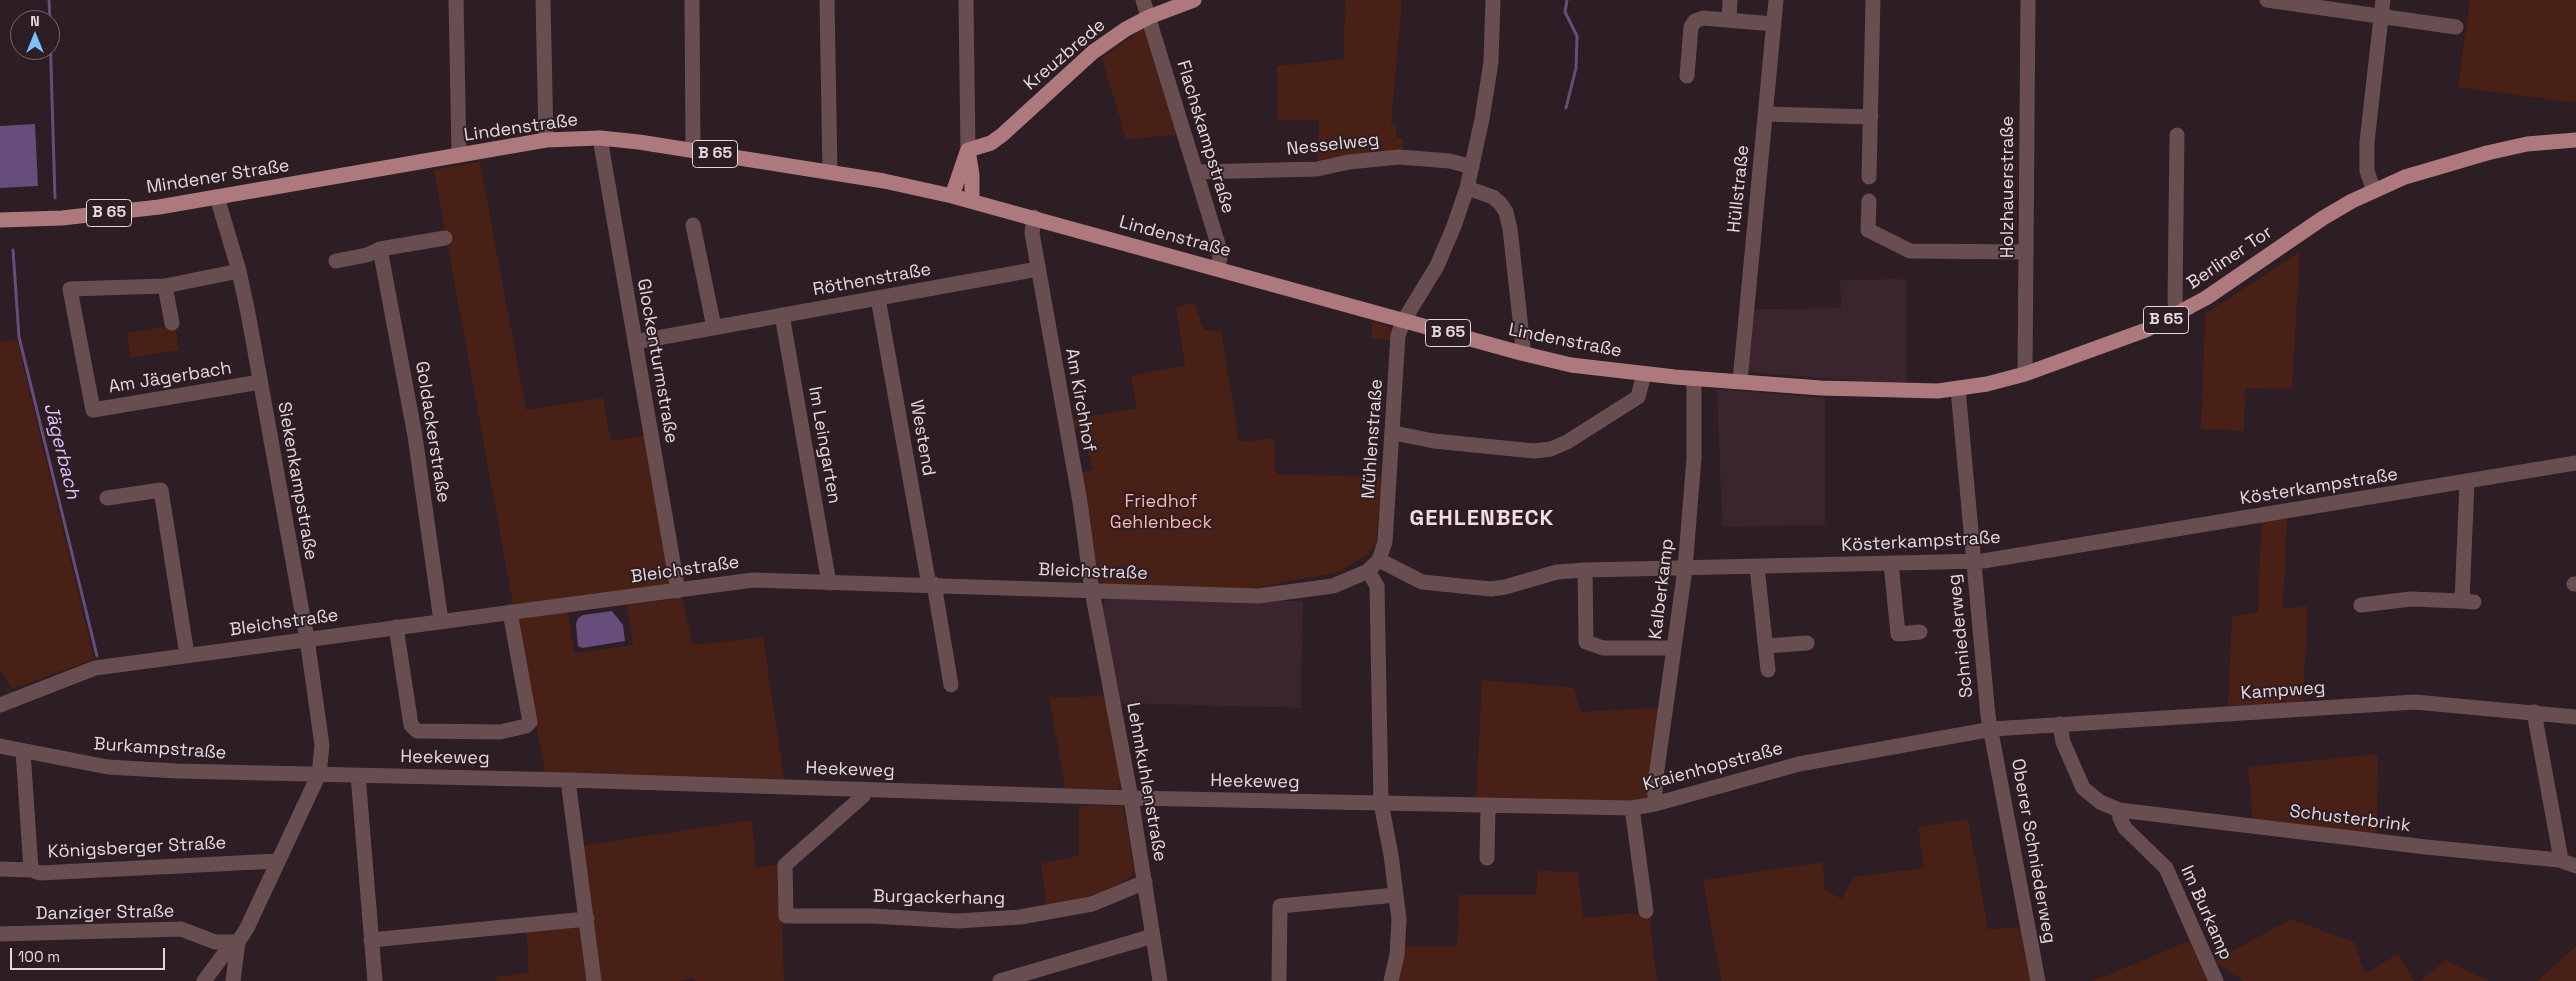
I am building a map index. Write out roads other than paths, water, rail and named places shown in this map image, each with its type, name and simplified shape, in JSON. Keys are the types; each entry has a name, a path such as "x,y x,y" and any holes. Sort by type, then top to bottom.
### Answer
{"main road":[{"name":"Kreuzbrede","path":"968,150 991,142 1002,135 1092,52 1149,17 1194,0"},
{"name":"Lindenstraße","path":"353,174 546,140 600,138 693,150 830,172 972,200 1521,353 1571,365 1644,374 1863,390 1911,392 1958,389 1987,384"},
{"name":"B 65","path":"2374,191 2405,177 2487,153 2527,144 2576,140"},
{"path":"952,196 968,150"},
{"path":"968,150 972,175 972,200"},
{"name":"Mindener Straße","path":"0,220 62,218 158,207 353,174"},
{"name":"Berliner Tor","path":"1987,384 2025,374 2107,345 2178,315 2323,218 2374,191"}],"street":[{"path":"456,0 459,155"},
{"path":"543,0 546,140"},
{"path":"692,0 693,150"},
{"path":"827,0 830,172"},
{"path":"966,0 968,150"},
{"name":"Flachskampstraße","path":"1143,0 1218,244 1220,257 1218,268"},
{"name":"Mühlenstraße","path":"1373,565 1385,542 1394,433 1398,335 1404,320 1437,266 1454,226 1467,188 1482,119 1490,62 1493,0"},
{"path":"1728,20 1730,0"},
{"name":"Hüllstraße","path":"1740,381 1776,0"},
{"path":"1869,177 1873,0"},
{"name":"Holzhauerstraße","path":"2025,374 2028,0"},
{"path":"2267,0 2456,27"},
{"path":"2374,191 2368,171 2367,142 2384,0"},
{"path":"1687,76 1691,27 1695,21 1702,18 1774,24"},
{"path":"1766,114 1871,117"},
{"path":"2177,135 2175,303 2178,315"},
{"name":"Glockenturmstraße","path":"600,138 678,590"},
{"name":"Nesselweg","path":"1197,172 1317,169 1349,162 1399,156 1450,161 1472,167"},
{"path":"1467,188 1493,197 1506,212 1510,229 1522,337 1521,353"},
{"name":"Siekenkampstraße","path":"217,197 239,271 308,639 322,745 319,774 277,861 248,928 238,942"},
{"path":"1869,201 1868,230 1910,251 2026,252"},
{"name":"Am Kirchhof","path":"1034,217 1032,233 1080,502 1092,591"},
{"path":"693,225 714,327"},
{"path":"336,261 367,255 380,249 445,238"},
{"name":"Goldackerstraße","path":"380,249 415,436 441,621"},
{"name":"Röthenstraße","path":"635,342 1038,269"},
{"name":"Am Jägerbach","path":"239,271 165,286 70,289 93,410 260,382"},
{"path":"165,286 172,324"},
{"name":"Westend","path":"878,298 951,685"},
{"name":"Im Leingarten","path":"782,315 829,583"},
{"path":"1394,433 1434,441 1534,451 1551,449 1567,442 1638,397 1644,374"},
{"name":"Kalberkamp","path":"1655,804 1655,784 1686,569 1694,458 1694,378"},
{"name":"Schniederweg","path":"1958,389 1988,716 1992,728"},
{"name":"Kösterkampstraße","path":"1373,565 1422,582 1491,589 1557,572 1585,570 1973,562 2467,483 2576,463"},
{"path":"2361,605 2411,599 2468,601 2467,483"},
{"path":"107,498 161,490 187,655"},
{"path":"1891,563 1898,634 1920,632"},
{"path":"1373,565 1377,586 1381,803 1392,855 1399,919 1397,955 1391,981"},
{"name":"Bleichstraße","path":"0,705 95,668 754,580 1258,596 1333,586 1373,565"},
{"path":"1757,567 1768,670"},
{"path":"1585,570 1586,642 1603,648 1674,648"},
{"name":"Lehmkuhlenstraße","path":"1092,591 1131,798 1160,981"},
{"path":"396,627 411,725 417,731 500,732 526,726 530,722 510,612"},
{"path":"1766,646 1807,643"},
{"name":"Kampweg","path":"1992,728 2415,702 2576,717"},
{"path":"2534,712 2560,854 2559,860"},
{"path":"2060,724 2063,742 2083,788 2100,802 2119,810"},
{"name":"Kraienhopstraße","path":"1381,803 1632,808 1655,804 1799,764 1992,728"},
{"name":"Oberer Schniederweg","path":"1992,728 2038,981"},
{"name":"Burkampstraße","path":"0,746 108,767 177,771 319,774"},
{"path":"23,751 32,870"},
{"name":"Heekeweg","path":"319,774 1131,798 1381,803"},
{"path":"358,775 374,981"},
{"path":"568,780 594,981"},
{"name":"Burgackerhang","path":"863,789 863,796 785,865 786,916 872,916 958,921 1020,917 1092,904 1145,882"},
{"path":"1487,858 1488,806"},
{"path":"1632,808 1646,911"},
{"name":"Schusterbrink","path":"2119,810 2426,847 2559,860 2576,866"},
{"name":"Im Burkamp","path":"2119,810 2120,818 2125,828 2166,868 2219,980"},
{"name":"Königsberger Straße","path":"0,869 32,870 40,873 277,861"},
{"path":"1279,981 1280,906 1396,895"},
{"path":"371,940 587,919"},
{"name":"Danziger Straße","path":"0,934 181,929 215,942 238,942"},
{"path":"1000,981 1153,936"},
{"path":"204,981 224,954 238,942"},
{"path":"233,981 238,942"}],"waterway":[{"name":"Jägerbach","path":"49,0 50,10"},
{"path":"1566,108 1576,68 1577,36 1565,12 1567,0"},
{"name":"Jägerbach","path":"51,60 55,198"},
{"name":"Jägerbach","path":"13,250 19,337 97,656"}],"district":[{"name":"GEHLENBECK","path":"1482,519"}],"park label":[{"name":"Friedhof Gehlenbeck","path":"1161,512"}]}
